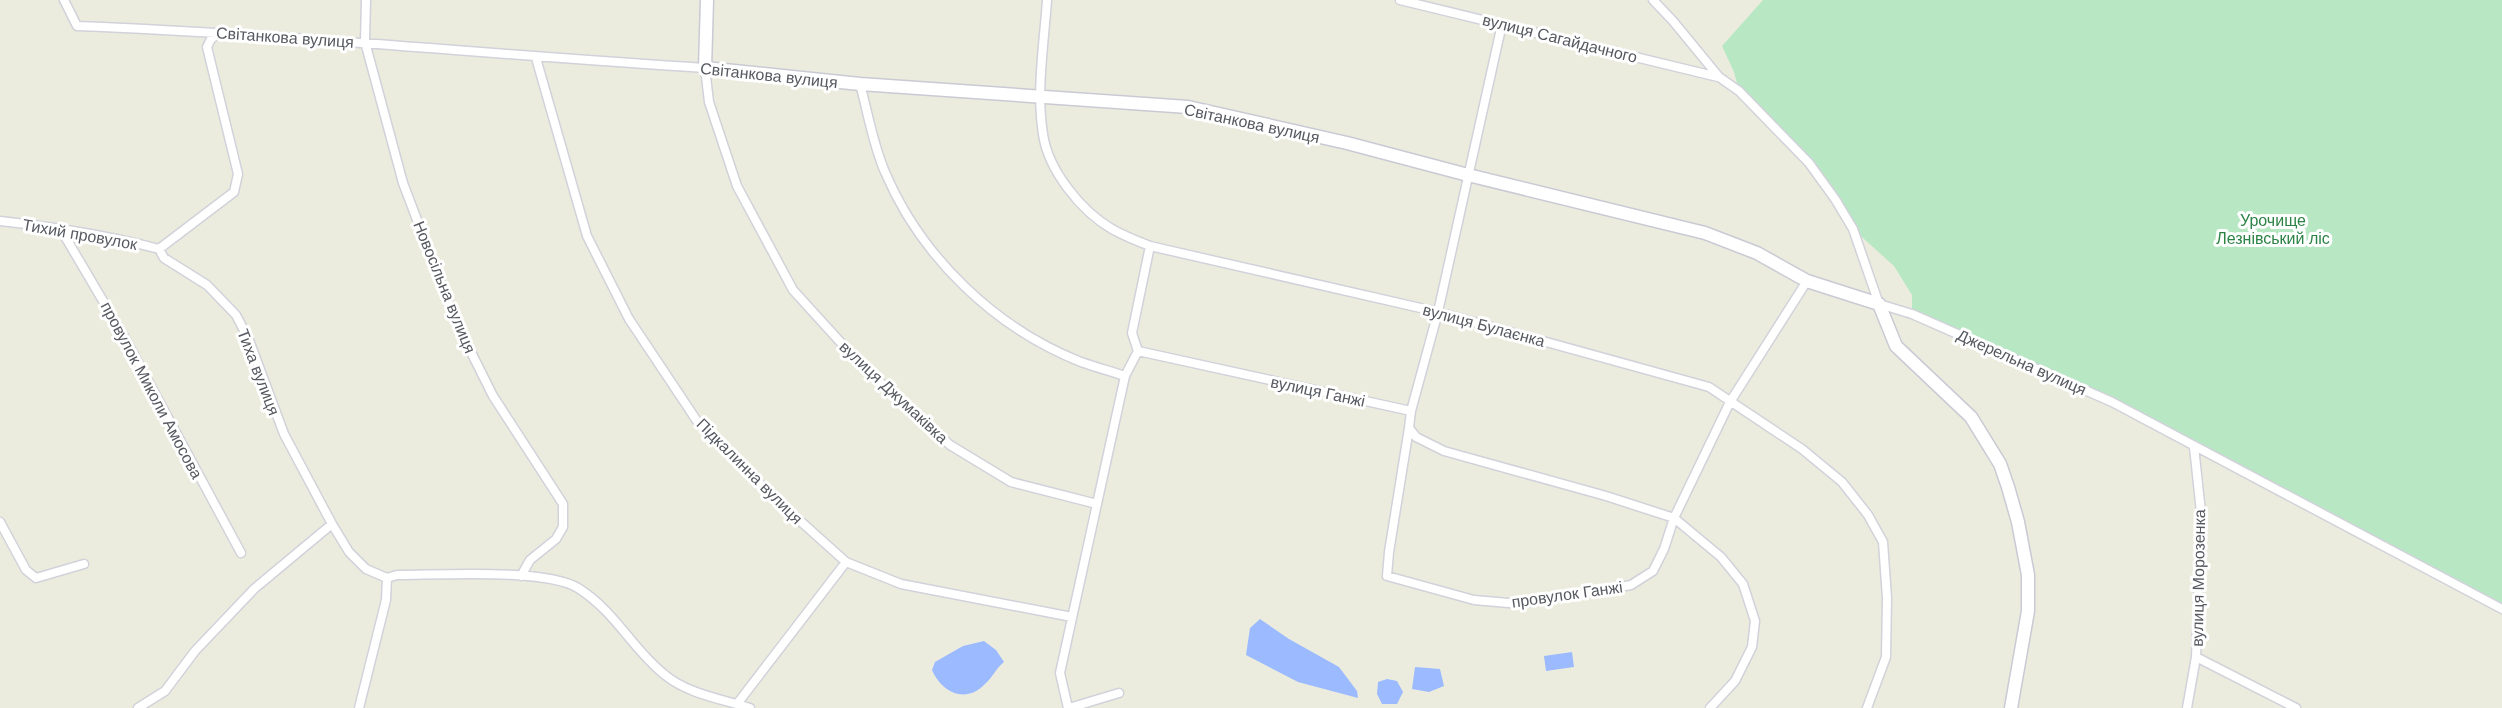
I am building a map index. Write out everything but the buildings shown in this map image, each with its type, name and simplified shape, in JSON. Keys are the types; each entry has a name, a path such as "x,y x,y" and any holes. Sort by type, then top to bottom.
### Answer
{"street":[{"name":"Світанкова вулиця","path":"64,0 77,26 220,32 365,42 536,58 705,68 860,84 1188,107 1347,143 1706,233 1757,254 1807,281 1879,304"},
{"name":"Новосільна вулиця","path":"366,0 365,42 403,183 455,320 493,396 563,504 563,527 556,540 530,560 521,576"},
{"name":"вулиця Джумаківка","path":"707,0 705,68 708,102 737,186 793,290 862,368 950,445 1011,482 1097,504"},
{"name":"вулиця Булаєнка","path":"1047,0 1041,97 1043,138 1059,176 1071,194 1111,229 1150,246 1438,312 1708,387 1802,449 1842,482 1868,515 1883,542 1887,598 1886,657 1867,708"},
{"name":"вулиця Сагайдачного","path":"1400,0 1719,77"},
{"path":"1653,0 1719,77 1739,91 1809,163 1853,229 1896,346 1971,417 2000,464 2018,522 2028,575 2028,611 2011,708"},
{"path":"1502,24 1438,312 1411,411 1409,428 1416,437 1444,451 1606,496 1674,518 1721,557 1743,584 1755,621 1752,647 1735,681 1710,708"},
{"path":"159,249 234,192 238,174 207,47 211,39 220,32"},
{"name":"Підкалинна вулиця","path":"536,58 587,236 629,320 697,421 769,493 846,562 901,584 1072,617"},
{"path":"860,84 884,171 905,214 925,245 994,314 1080,362 1125,376"},
{"name":"Тихий провулок","path":"0,221 114,237 159,249"},
{"name":"провулок Миколи Амосова","path":"60,228 126,340 241,553"},
{"path":"1119,693 1068,708 1060,673 1125,376 1138,351 1132,333 1150,246"},
{"name":"Тиха вулиця","path":"159,249 164,258 207,285 236,315 249,340 284,434 332,524 350,552 366,569 387,578"},
{"name":"провулок Ганжі","path":"1409,428 1387,576 1474,600 1520,604 1631,585 1653,571 1664,549 1674,518 1730,402 1807,281"},
{"name":"Джерельна вулиця","path":"1879,304 1912,314 2112,402 2502,609"},
{"name":"вулиця Ганжі","path":"1138,351 1411,411"},
{"name":"вулиця Морозенка","path":"2187,708 2196,657 2201,512 2194,447"},
{"path":"0,522 26,570 36,578 84,564"},
{"path":"138,708 165,691 195,651 254,589 332,524"},
{"path":"737,704 846,562"},
{"path":"359,708 386,600 387,578 397,575 521,576 552,580 577,587 614,617 641,652 666,676 690,689 750,708"},
{"path":"2196,657 2296,708"}],"green space":[{"name":"Урочище Лезнівський ліс","path":"1763,0 2502,0 2502,609 2112,402 1912,314 1912,295 1894,266 1853,229 1809,163 1739,91 1734,72 1722,46"}],"water":[{"path":"1260,619 1289,639 1339,667 1357,691 1358,698 1298,682 1246,655 1250,628"},
{"path":"984,641 996,650 1004,662 988,681 978,690 963,694 948,690 942,685 932,670 935,662 963,646"},
{"path":"1572,652 1574,667 1546,671 1544,656"},
{"path":"1415,667 1440,669 1444,686 1429,692 1412,689"},
{"path":"1387,679 1397,681 1403,692 1397,704 1382,704 1377,694 1378,682"}]}
